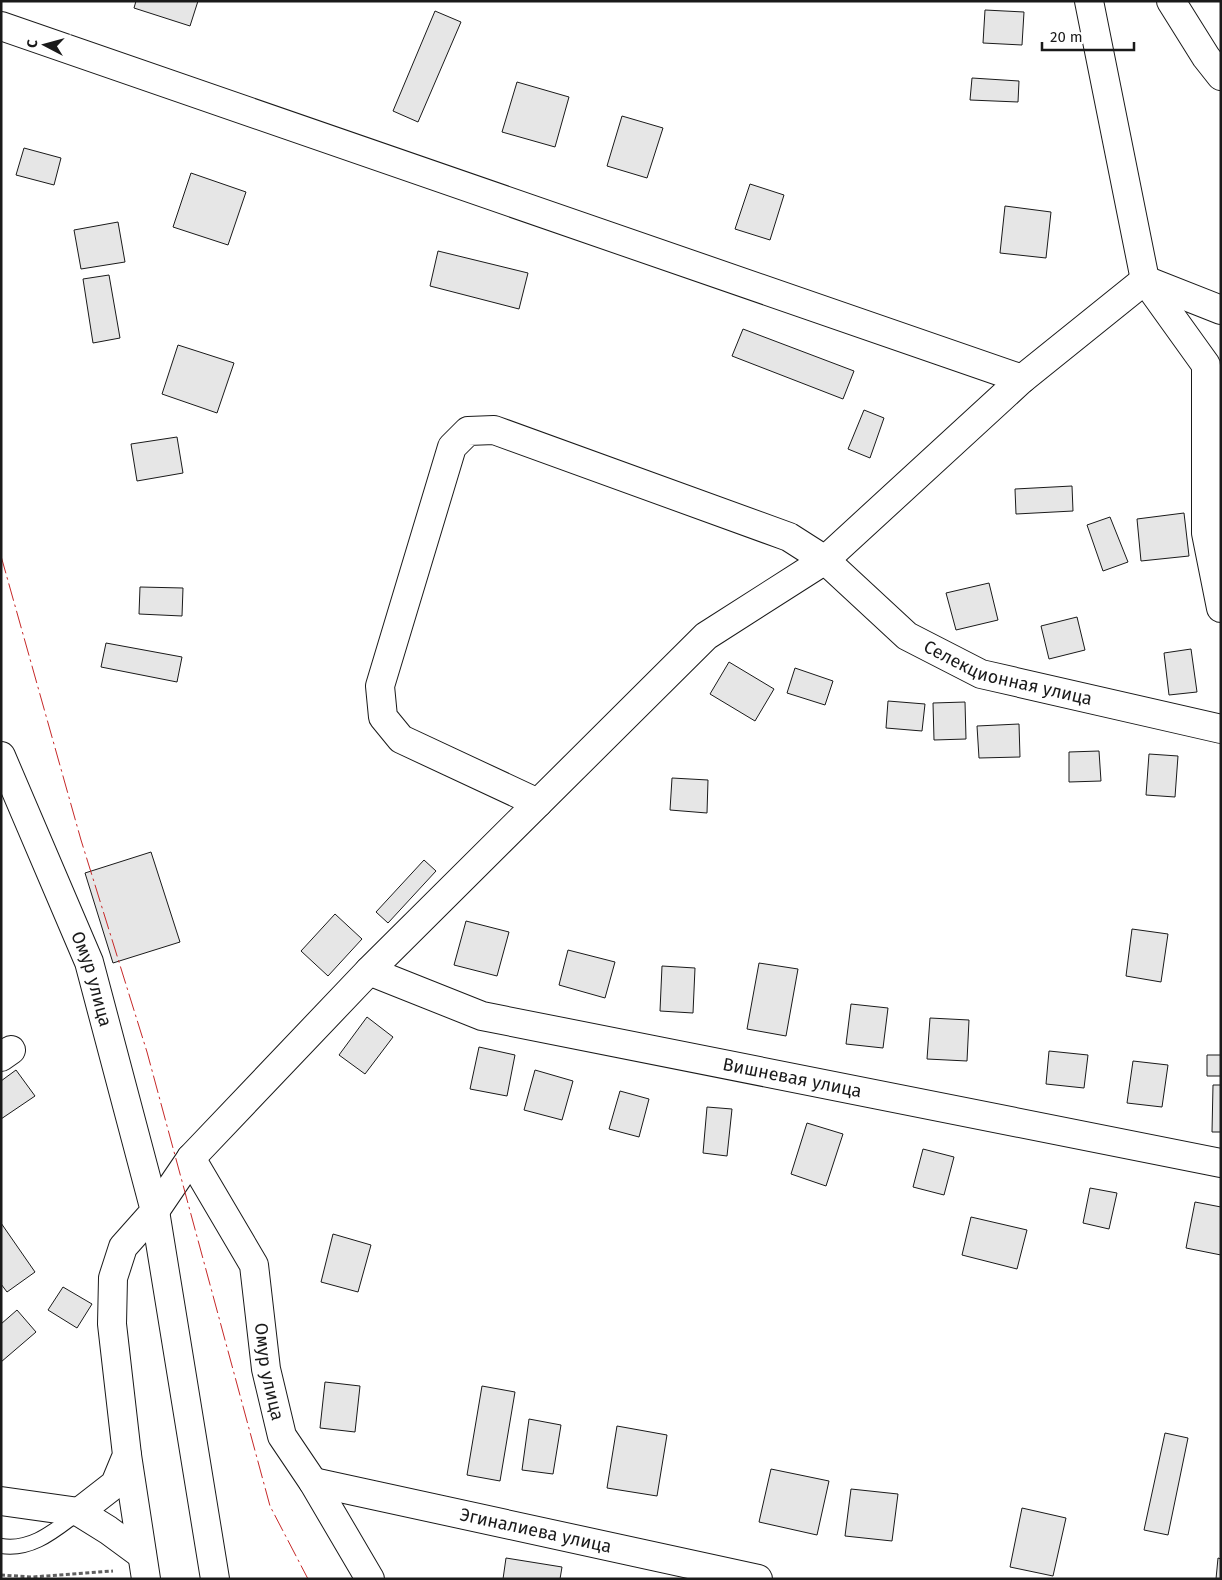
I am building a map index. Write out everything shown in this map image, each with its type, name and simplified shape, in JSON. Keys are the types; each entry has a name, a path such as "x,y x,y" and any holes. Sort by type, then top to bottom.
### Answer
{"street":[{"path":"1089,1 1145,280 1206,366 1206,533 1221,608"},
{"path":"1171,1 1206,57 1221,76"},
{"path":"1,26 1022,379"},
{"path":"1145,280 1221,310"},
{"path":"144,1567 127,1455 112,1324 113,1278 123,1247 155,1211 192,1158 369,971 706,636 825,560 1022,379 1145,280"},
{"name":"Селекционная улица","path":"538,803 401,739 382,717 380,686 382,676 452,447 468,431 494,430 790,536 825,560 907,636 981,674 1221,729"},
{"name":"Омур улица","path":"1,756 90,962 155,1211 214,1579"},
{"name":"Вишневая улица","path":"369,971 482,1016 1221,1163"},
{"name":"Омур улица","path":"192,1158 254,1265 266,1369 282,1436 313,1482 370,1579"},
{"path":"79,1512 115,1484 127,1455"},
{"name":"Эгиналиева улица","path":"313,1482 758,1579"},
{"path":"1,1501 79,1512 108,1530 144,1567"}],"lane":[{"path":"1,1546 12,1548 40,1541 79,1512"}],"path":[{"path":"1,1575 32,1577 114,1571"}],"building":[{"path":"136,1 198,1 190,26 134,8"},
{"path":"985,10 1024,12 1022,45 983,43"},
{"path":"435,11 461,22 418,122 393,111"},
{"path":"972,78 1019,81 1018,102 970,100"},
{"path":"517,82 569,97 555,147 502,132"},
{"path":"622,116 663,128 647,178 607,166"},
{"path":"24,148 61,158 54,185 16,175"},
{"path":"191,173 246,192 228,245 173,227"},
{"path":"750,184 784,195 770,240 735,229"},
{"path":"1005,206 1051,212 1046,258 1000,253"},
{"path":"118,222 125,262 81,269 74,230"},
{"path":"438,251 528,273 519,309 430,286"},
{"path":"109,275 120,338 93,343 83,279"},
{"path":"743,329 854,371 843,399 732,356"},
{"path":"178,345 234,363 217,413 162,394"},
{"path":"864,410 884,418 870,458 848,449"},
{"path":"177,437 183,473 137,481 131,444"},
{"path":"1072,486 1073,511 1016,514 1015,489"},
{"path":"1184,513 1189,556 1141,561 1137,519"},
{"path":"1110,517 1128,562 1103,571 1087,525"},
{"path":"989,583 998,620 956,630 946,593"},
{"path":"140,587 183,588 182,616 139,614"},
{"path":"1077,617 1085,650 1049,659 1041,626"},
{"path":"106,643 182,657 177,682 101,667"},
{"path":"1191,649 1197,692 1169,695 1164,653"},
{"path":"729,662 774,689 755,721 710,694"},
{"path":"795,668 833,681 825,705 787,693"},
{"path":"888,701 925,704 922,731 886,728"},
{"path":"965,702 966,739 934,740 933,703"},
{"path":"1019,724 1020,757 979,758 977,726"},
{"path":"1099,751 1101,781 1069,782 1069,752"},
{"path":"1149,754 1178,756 1175,797 1146,795"},
{"path":"672,778 708,780 707,813 670,810"},
{"path":"151,852 180,942 113,963 85,873"},
{"path":"424,860 436,871 388,923 376,912"},
{"path":"335,914 362,939 328,976 301,951"},
{"path":"466,921 509,932 497,976 454,965"},
{"path":"1132,929 1168,934 1161,982 1126,976"},
{"path":"568,950 615,962 605,998 559,985"},
{"path":"759,963 798,969 786,1036 747,1029"},
{"path":"662,966 695,968 693,1013 660,1011"},
{"path":"851,1004 888,1008 883,1048 846,1044"},
{"path":"367,1017 393,1037 365,1074 339,1055"},
{"path":"930,1018 969,1020 967,1061 927,1059"},
{"path":"479,1047 515,1055 507,1096 470,1089"},
{"path":"1049,1051 1088,1055 1084,1088 1046,1084"},
{"path":"1207,1055 1221,1055 1221,1076 1207,1076"},
{"path":"1133,1061 1168,1065 1162,1107 1127,1103"},
{"path":"16,1070 35,1096 1,1119 1,1081"},
{"path":"535,1070 573,1081 562,1120 524,1110"},
{"path":"1213,1085 1221,1085 1221,1132 1212,1132"},
{"path":"620,1091 649,1099 639,1137 609,1129"},
{"path":"707,1107 732,1109 727,1156 703,1153"},
{"path":"807,1123 843,1134 826,1186 791,1174"},
{"path":"923,1149 954,1157 944,1195 913,1187"},
{"path":"1090,1188 1117,1193 1109,1229 1083,1223"},
{"path":"1195,1202 1221,1207 1221,1255 1186,1248"},
{"path":"971,1217 1027,1230 1017,1269 962,1255"},
{"path":"1,1223 35,1272 7,1292 1,1284"},
{"path":"333,1234 371,1245 358,1292 321,1282"},
{"path":"63,1287 92,1304 77,1328 48,1310"},
{"path":"17,1310 36,1332 1,1362 1,1324"},
{"path":"325,1382 360,1386 355,1432 320,1428"},
{"path":"482,1386 515,1392 500,1481 467,1475"},
{"path":"529,1419 561,1425 553,1474 522,1470"},
{"path":"617,1426 667,1435 657,1496 607,1488"},
{"path":"1165,1433 1188,1438 1168,1535 1144,1530"},
{"path":"771,1469 829,1481 817,1535 759,1522"},
{"path":"851,1489 898,1494 892,1541 845,1536"},
{"path":"1022,1508 1066,1518 1053,1576 1010,1567"},
{"path":"506,1558 562,1567 560,1579 503,1579"},
{"path":"1218,1558 1221,1559 1221,1579 1216,1579"}],"power":[{"path":"1,556 81,840 147,1052 270,1506 308,1579"}]}
